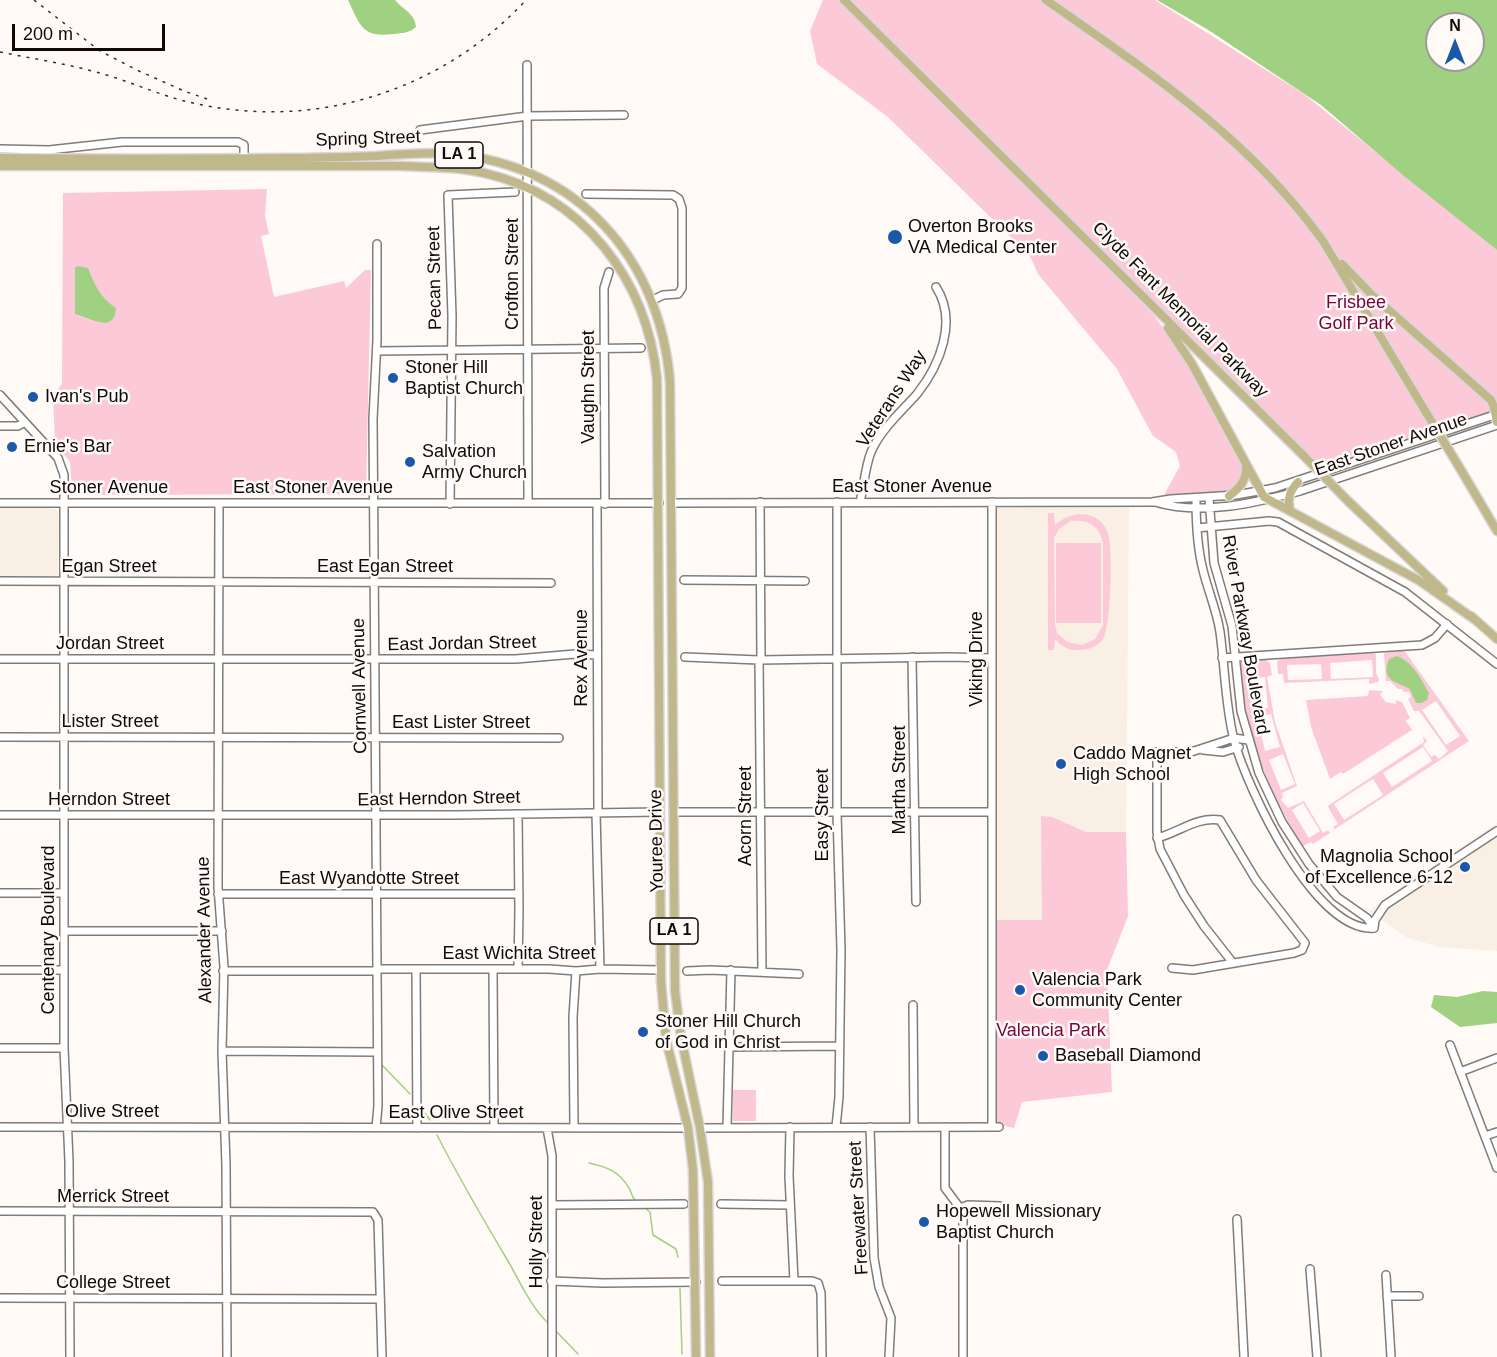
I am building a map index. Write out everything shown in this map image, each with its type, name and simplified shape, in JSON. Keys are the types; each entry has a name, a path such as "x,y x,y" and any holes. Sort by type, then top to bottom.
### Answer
{"main road":[{"name":"Clyde Fant Memorial Parkway","path":"844,0 1348,501 1497,639"},
{"path":"1046,0 1210,119 1276,183 1307,219 1323,241 1497,531"},
{"name":"Spring Street","path":"0,166 245,162 441,153 489,160 527,173 563,191 603,225 630,258 653,300 669,361 672,502"},
{"name":"Spring Street","path":"0,158 440,167 485,173 527,188 569,213 596,237 624,273 643,313 652,344 657,379 659,503"},
{"path":"1323,241 1373,296 1491,400 1497,419"},
{"path":"1140,296 1183,348 1260,491 1268,499 1420,581 1474,619"},
{"path":"1229,496 1243,484 1246,476 1246,463"},
{"path":"1290,510 1289,494 1298,482"},
{"path":"659,503 672,502"},
{"name":"Youree Drive","path":"672,502 675,991 681,1037 700,1128 708,1182 710,1357"},
{"name":"Youree Drive","path":"659,503 660,970 666,1039 688,1128 694,1193 696,1357"},
{"path":"659,812 673,812"},
{"path":"688,1128 700,1128"}],"street":[{"path":"527,65 527,173"},
{"path":"420,130 528,116 624,115"},
{"path":"0,149 50,150 122,142 238,142 244,145 245,162"},
{"name":"Crofton Street","path":"527,173 528,503"},
{"name":"Pecan Street","path":"450,504 451,350 448,195 515,192"},
{"path":"586,194 673,195 680,199 682,288 678,294 663,295 653,300"},
{"name":"Cornwell Avenue","path":"376,1128 378,1106 373,419 377,351 377,244"},
{"name":"Vaughn Street","path":"605,504 604,288 609,272"},
{"name":"Veterans Way","path":"860,502 872,451 890,424 918,391 939,356 946,329 946,312 936,287"},
{"path":"377,351 641,348"},
{"name":"Centenary Boulevard","path":"0,395 60,462 64,475 64,1048 69,1161 70,1357"},
{"name":"East Stoner Avenue","path":"672,502 1152,502 1229,496 1298,482 1497,419"},
{"name":"East Stoner Avenue","path":"1152,502 1163,505 1209,507 1236,505 1289,494 1497,419"},
{"path":"0,426 18,426 25,422"},
{"name":"River Parkway Boulevard","path":"1196,498 1202,568 1217,617 1227,706 1237,748 1261,810 1298,870 1329,906 1343,919 1365,929 1374,928 1367,918 1337,897 1298,848 1265,790 1248,740 1238,690 1229,612 1214,563 1209,498"},
{"name":"Acorn Street","path":"760,502 762,971"},
{"name":"Easy Street","path":"836,1127 840,950 837,813 837,502"},
{"name":"Viking Drive","path":"945,1127 995,1127 992,967 992,502"},
{"name":"Stoner Avenue","path":"0,503 219,503"},
{"name":"East Stoner Avenue","path":"219,503 659,503"},
{"name":"Alexander Avenue","path":"219,503 218,894 224,971 222,1051 227,1357"},
{"name":"Rex Avenue","path":"597,504 597,813 600,969"},
{"path":"1197,528 1278,522 1416,599 1497,664"},
{"path":"684,580 805,581"},
{"name":"Egan Street","path":"0,581 219,581"},
{"name":"East Egan Street","path":"219,581 551,583"},
{"path":"1222,658 1422,645 1435,638 1447,624"},
{"name":"East Jordan Street","path":"219,659 516,659 575,654 597,656"},
{"path":"685,657 760,660 992,658"},
{"name":"Martha Street","path":"912,657 916,902"},
{"name":"Jordan Street","path":"0,659 219,659"},
{"name":"Lister Street","path":"0,737 219,737"},
{"name":"East Lister Street","path":"219,737 559,738"},
{"path":"1233,963 1204,926 1162,854 1157,838 1157,752 1203,750 1234,738 1248,740"},
{"path":"1203,750 1218,752 1237,748 1248,740"},
{"name":"East Herndon Street","path":"218,815 659,812"},
{"path":"673,812 992,814"},
{"path":"518,814 518,969"},
{"name":"Herndon Street","path":"0,815 218,815"},
{"path":"1157,838 1194,824 1220,820 1256,880 1302,937 1305,946 1294,953 1188,971 1172,968"},
{"path":"1374,928 1375,920 1385,905 1497,831"},
{"path":"0,893 64,893"},
{"name":"East Wyandotte Street","path":"218,894 519,894"},
{"path":"64,931 222,931"},
{"path":"416,969 417,1128"},
{"path":"493,969 494,1128"},
{"path":"0,970 64,970"},
{"name":"East Wichita Street","path":"224,971 660,970"},
{"path":"728,1127 731,970"},
{"path":"687,971 731,970 799,974"},
{"path":"574,1128 573,1017 576,971"},
{"path":"913,1005 914,1127"},
{"path":"1450,1045 1497,1168"},
{"path":"729,1047 839,1046"},
{"path":"0,1048 64,1048"},
{"path":"222,1051 376,1052"},
{"path":"1460,1072 1497,1058"},
{"name":"Olive Street","path":"0,1127 225,1128"},
{"path":"790,1127 790,1205 794,1281"},
{"name":"Freewater Street","path":"870,1127 874,1258 879,1287 891,1318 889,1357"},
{"path":"700,1128 945,1127 945,1188 960,1208 963,1218 963,1357"},
{"name":"East Olive Street","path":"225,1128 688,1128"},
{"name":"Holly Street","path":"547,1128 552,1156 552,1357"},
{"path":"1485,1136 1497,1132"},
{"path":"552,1204 684,1204"},
{"path":"721,1204 790,1205"},
{"path":"960,1208 968,1205 1000,1206"},
{"name":"Merrick Street","path":"0,1211 366,1211 374,1213 378,1220 380,1299"},
{"path":"1237,1219 1244,1357"},
{"path":"1310,1269 1317,1357"},
{"path":"1386,1275 1391,1357"},
{"path":"551,1281 603,1283 696,1281"},
{"path":"722,1281 818,1283 821,1293 822,1357"},
{"path":"1387,1296 1419,1296"},
{"name":"College Street","path":"0,1298 380,1299"},
{"path":"380,1299 382,1357"}],"shaded area":[{"path":"348,0 395,0 411,15 416,27 408,32 393,34 368,32 359,23"},
{"path":"1157,0 1497,0 1497,250 1404,176 1321,105 1210,31"},
{"path":"77,266 88,268 99,291 116,308 115,316 111,321 100,322 75,314 75,268"},
{"name":"Caddo Magnet High School","path":"1129,507 1126,832 1086,832 1042,920 994,920 996,508"},
{"path":"0,508 52,508 57,510 59,517 58,576 0,577"},
{"path":"1397,656 1408,662 1420,677 1429,693 1427,700 1416,703 1410,689 1391,680 1388,676 1389,659"},
{"name":"Magnolia School of Excellence 6-12","path":"1497,823 1497,951 1439,947 1408,938 1368,911"},
{"path":"1483,991 1497,992 1497,1023 1460,1027 1431,1007 1434,995 1457,997"}],"green space":[{"path":"823,0 844,0 1156,318 1187,361 1244,464 1244,476 1227,494 1164,495 1180,466 1176,452 1153,436 1117,369 1038,274 1030,256 888,117 817,64 810,31"},
{"name":"Frisbee Golf Park","path":"850,0 1155,0 1304,94 1497,250 1497,414 1319,472"},
{"path":"267,189 265,216 269,234 261,236 274,297 344,281 346,288 365,270 371,270 366,494 77,495 72,490 70,462 55,443 53,395 62,384 63,193"},
{"path":"1048,513 1054,513 1055,525 1076,515 1091,516 1104,525 1110,541 1110,587 1106,632 1101,642 1089,649 1069,649 1055,639 1054,650 1048,650","holes":["1071,521 1083,521 1092,525 1099,532 1103,542 1103,625 1095,639 1082,645 1067,642 1057,633 1055,625 1054,538 1059,529"]},
{"path":"1056,543 1101,543 1101,623 1056,623"},
{"path":"1403,649 1469,741 1335,829 1333,827 1338,824 1329,805 1424,742 1423,736 1427,741 1423,745 1431,757 1435,755 1439,759 1448,751 1419,711 1414,711 1408,699 1411,697 1409,692 1404,692 1390,681 1386,681 1384,654 1387,650","holes":["1436,701 1460,736 1446,745 1422,710","1423,747 1432,761 1392,787 1383,773","1373,779 1383,795 1344,820 1334,804"]},
{"path":"1374,652 1376,673 1379,679 1378,682 1369,684 1369,679 1284,683 1283,674 1278,674 1277,662 1281,658","holes":["1372,660 1373,677 1331,679 1330,663","1321,664 1322,679 1288,680 1287,665"]},
{"path":"1265,659 1270,663 1272,675 1267,677 1275,722 1297,786 1282,793 1281,800 1288,808 1304,801 1323,833 1328,830 1330,833 1313,844 1311,842 1303,846 1283,813 1260,760 1249,723 1241,683 1239,662","holes":["1265,677 1268,708 1254,710 1250,679","1271,714 1280,747 1265,751 1257,717","1283,754 1295,784 1281,790 1269,760","1303,803 1320,831 1309,838 1292,810"]},
{"path":"1369,690 1383,691 1380,695 1386,702 1396,704 1396,700 1402,702 1410,718 1406,721 1412,730 1343,774 1341,772 1330,779 1311,727 1306,700 1368,696"},
{"name":"Valencia Park","path":"1041,816 1052,817 1086,832 1126,832 1128,916 1107,970 1112,1092 1022,1102 1014,1128 992,1123 992,920 1042,920"},
{"path":"733,1090 756,1090 756,1121 733,1121"}],"waterway":[{"path":"382,1065 410,1094"},
{"path":"424,1112 430,1120"},
{"path":"437,1135 526,1294 548,1323"},
{"path":"589,1163 607,1168 617,1174 625,1182 636,1201"},
{"path":"645,1208 650,1212 653,1235 676,1249 678,1257"},
{"path":"680,1288 682,1354"},
{"path":"556,1331 578,1354"}],"railway":[{"path":"34,0 100,51 139,71 207,99"},
{"path":"0,52 90,70 198,104 243,111 288,111 333,106 376,96 417,79 457,58 493,31 526,0"}],"place":[{"name":"Overton Brooks VA Medical Center","path":"895,237"},
{"name":"Stoner Hill Baptist Church","path":"393,378"},
{"name":"Ivan's Pub","path":"33,397"},
{"name":"Ernie's Bar","path":"12,447"},
{"name":"Salvation Army Church","path":"410,462"},
{"name":"Caddo Magnet High School","path":"1061,764"},
{"name":"Magnolia School of Excellence 6-12","path":"1465,867"},
{"name":"Valencia Park Community Center","path":"1020,990"},
{"name":"Stoner Hill Church of God in Christ","path":"643,1032"},
{"name":"Baseball Diamond","path":"1043,1056"},
{"name":"Hopewell Missionary Baptist Church","path":"924,1222"}]}
